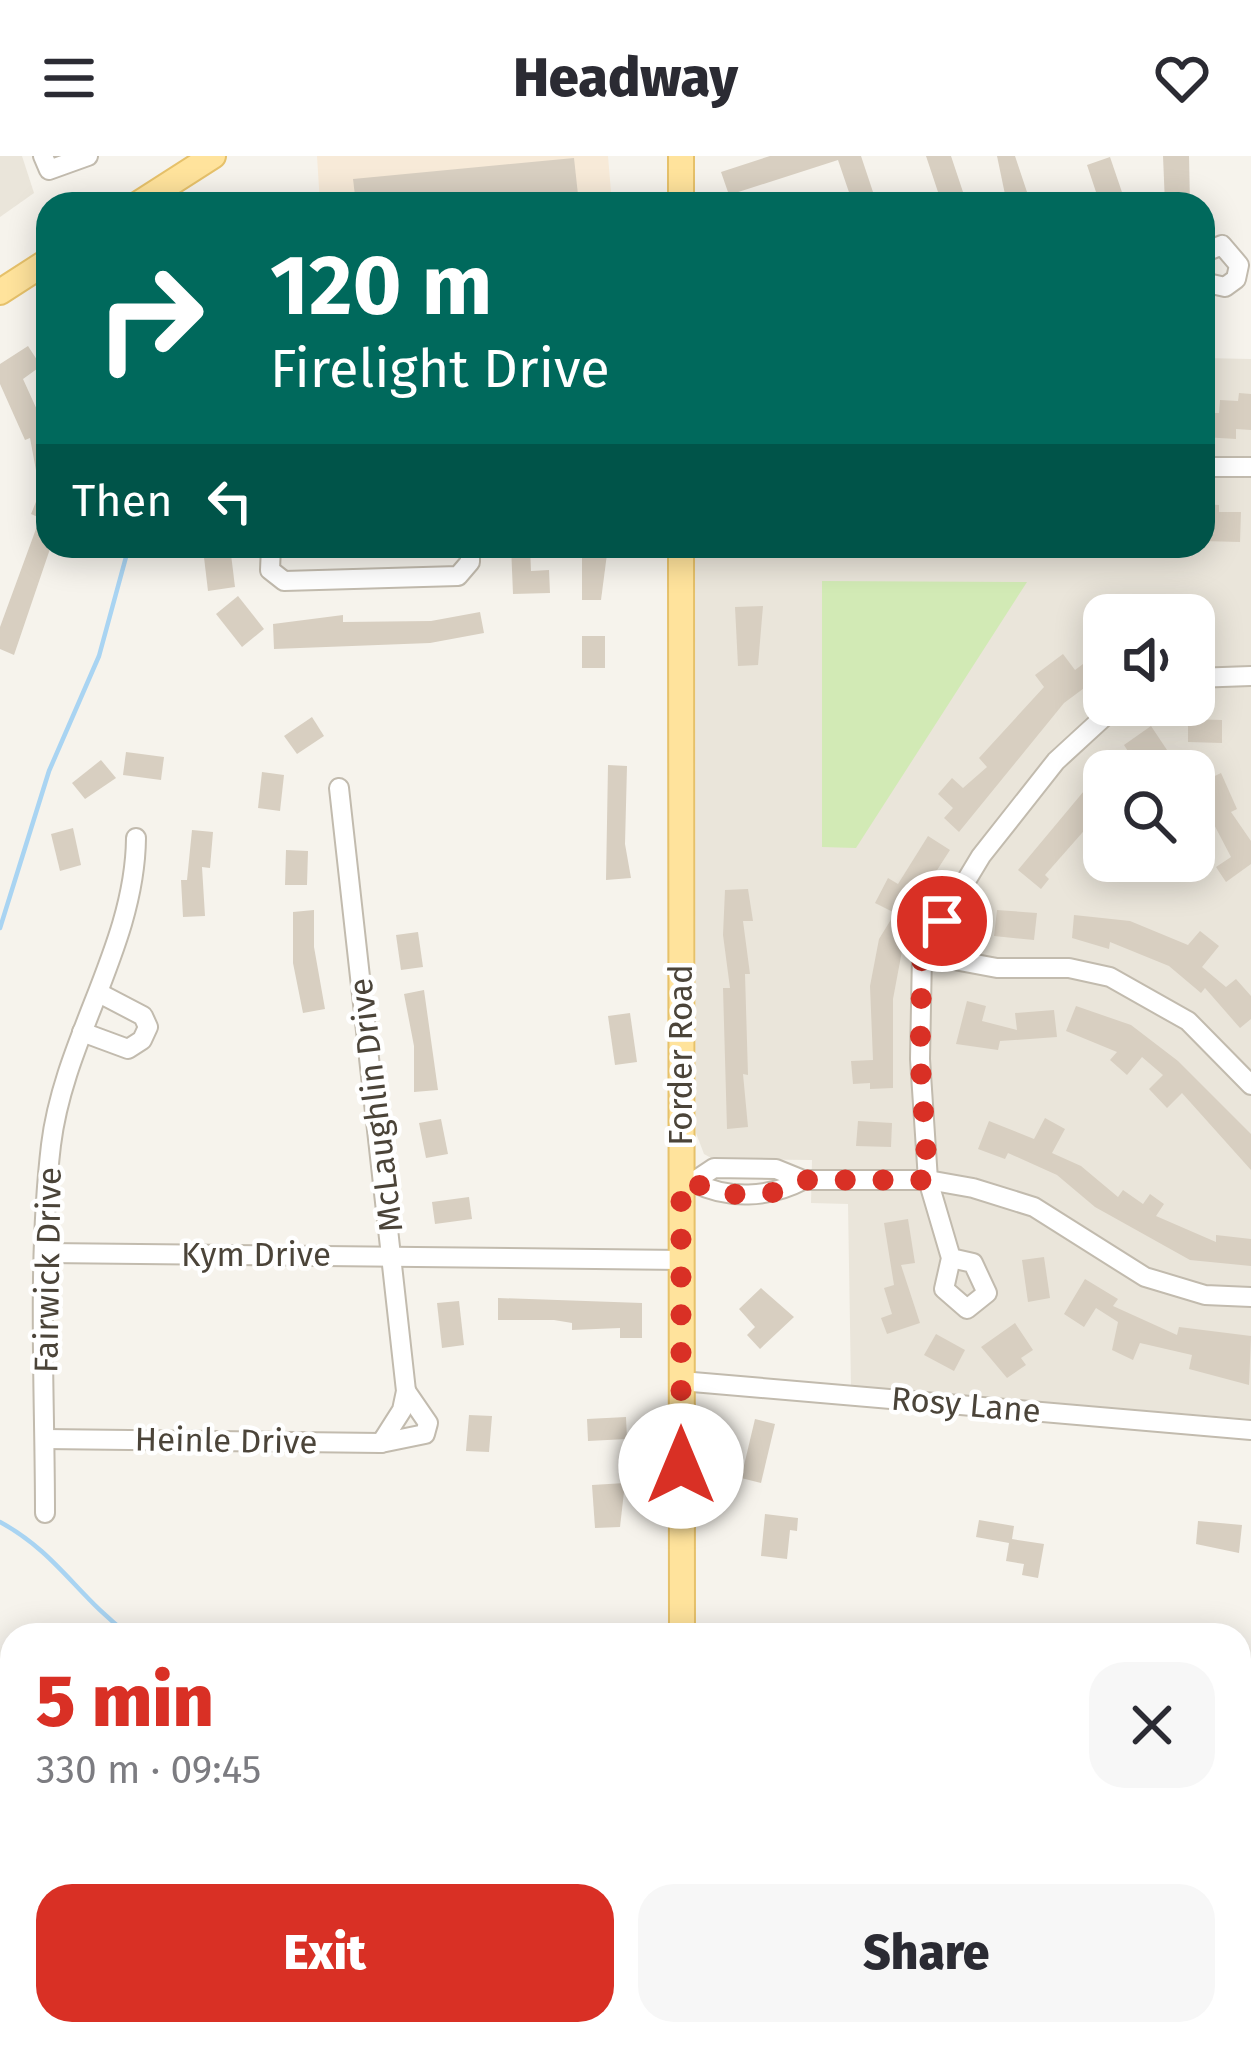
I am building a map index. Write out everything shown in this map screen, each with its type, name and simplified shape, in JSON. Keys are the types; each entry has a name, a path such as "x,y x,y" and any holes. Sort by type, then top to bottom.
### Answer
{"main road":[{"path":"157,192 213,156"},
{"path":"681,156 681,192"},
{"path":"0,292 36,269"},
{"name":"Forder Road","path":"681,558 687,1182 682,1260 682,1623"}],"street":[{"path":"43,156 49,170 88,156"},
{"path":"1215,248 1222,245 1243,253 1236,279 1225,286 1215,284"},
{"path":"1215,467 1251,467"},
{"path":"270,558 270,570 284,581 458,576 468,558"},
{"path":"1215,677 1251,676"},
{"path":"951,1258 928,1180 920,1059 922,954 994,840 1056,761 1095,726"},
{"name":"McLaughlin Drive","path":"339,788 406,1391 396,1420 381,1442"},
{"name":"Fairwick Drive","path":"45,1513 51,1144 82,1032 135,885 136,838"},
{"path":"922,954 997,968 1070,968 1111,977 1188,1021 1251,1085"},
{"path":"82,1032 128,1049 142,1040 148,1027 143,1016 99,994"},
{"path":"687,1182 714,1168 776,1169 803,1180 928,1180 1034,1207 1144,1276 1205,1295 1251,1297"},
{"name":"Kym Drive","path":"47,1253 682,1260"},
{"name":"Rosy Lane","path":"681,1381 1251,1430"},
{"path":"381,1442 424,1434 428,1423 422,1408 406,1391"},
{"name":"Heinle Drive","path":"45,1439 381,1442"}],"shaded area":[{"path":"0,156 22,156 34,193 0,217"},
{"path":"317,156 608,156 611,192 319,192"},
{"path":"1215,358 1251,359 1251,1419 851,1386 848,1204 811,1203 812,1160 713,1159 704,1154 696,1133 695,558 1215,558"}],"green space":[{"path":"822,581 1027,582 856,848 822,847"}],"building":[{"path":"770,156 861,156 873,192 849,192 838,160 738,192 728,192 721,172"},
{"path":"926,156 951,156 963,192 938,192"},
{"path":"997,156 1015,156 1027,192 1004,192"},
{"path":"1163,156 1189,156 1190,192 1164,192"},
{"path":"1110,157 1122,192 1096,192 1087,165"},
{"path":"574,158 578,192 355,192 353,179"},
{"path":"28,346 36,358 36,370 23,379 36,408 36,470 30,438 25,440 0,384 0,364"},
{"path":"1239,393 1251,394 1251,430 1236,429 1236,439 1215,438 1220,400 1238,401"},
{"path":"1215,505 1219,512 1241,512 1240,542 1215,541"},
{"path":"36,529 36,558 47,558 14,655 0,649 0,627"},
{"path":"204,558 231,558 235,587 208,591"},
{"path":"512,558 530,558 531,571 549,570 550,593 513,594"},
{"path":"582,558 606,558 601,600 582,600"},
{"path":"238,596 264,629 242,647 216,614"},
{"path":"763,606 758,665 738,666 735,607"},
{"path":"480,612 484,633 430,643 274,649 273,624 343,615 343,622 431,621"},
{"path":"582,636 605,636 605,668 582,668"},
{"path":"1063,654 1075,670 1083,664 1083,689 1064,703 959,832 944,818 953,808 938,794 952,778 963,788 987,767 979,758 1044,687 1035,675"},
{"path":"312,717 324,736 297,754 284,736"},
{"path":"1215,720 1222,720 1222,743 1188,742 1188,726 1215,726"},
{"path":"1151,726 1167,750 1127,750 1124,745"},
{"path":"126,752 164,757 161,780 123,775"},
{"path":"101,760 116,778 85,799 72,783"},
{"path":"608,765 627,766 625,844 631,878 606,880"},
{"path":"262,772 284,775 280,811 258,808"},
{"path":"1221,773 1237,809 1231,812 1251,841 1251,864 1226,882 1216,867 1231,857 1215,826 1215,776"},
{"path":"1083,792 1083,832 1045,875 1049,879 1041,889 1018,870"},
{"path":"73,828 81,865 60,871 51,834"},
{"path":"192,830 213,832 210,868 202,867 205,916 183,917 181,880 187,880"},
{"path":"928,836 950,850 921,895 905,935 893,999 893,1088 870,1089 870,1083 853,1084 851,1061 873,1060 870,986 879,939 895,913 875,903 888,878 898,884"},
{"path":"286,850 308,851 307,885 285,885"},
{"path":"748,889 753,921 743,921 750,974 745,974 748,1075 743,1074 748,1127 727,1129 723,988 730,988 723,935 725,890"},
{"path":"314,910 314,947 325,1009 303,1013 293,963 293,912"},
{"path":"997,910 1037,913 1034,940 994,936"},
{"path":"1074,915 1130,921 1188,945 1200,931 1219,946 1202,967 1226,987 1236,979 1251,996 1251,1019 1240,1028 1205,988 1201,993 1169,966 1110,942 1109,949 1072,938"},
{"path":"418,932 423,967 401,970 396,935"},
{"path":"424,990 438,1090 414,1092 414,1046 404,994"},
{"path":"967,1001 986,1006 982,1021 1017,1030 1015,1013 1054,1010 1057,1037 1000,1041 998,1050 956,1044"},
{"path":"1076,1006 1131,1025 1178,1061 1251,1134 1251,1170 1182,1093 1167,1108 1149,1089 1163,1075 1142,1057 1127,1075 1110,1060 1117,1052 1066,1031"},
{"path":"630,1013 637,1062 615,1065 608,1016"},
{"path":"1045,1118 1065,1129 1052,1153 1081,1166 1118,1197 1123,1190 1143,1204 1150,1194 1164,1204 1156,1216 1216,1242 1216,1235 1251,1239 1251,1266 1190,1260 1095,1207 1057,1175 1008,1153 1005,1159 978,1149 989,1121 1034,1139"},
{"path":"441,1119 448,1154 426,1158 419,1123"},
{"path":"858,1121 892,1123 891,1147 856,1146"},
{"path":"469,1197 472,1219 435,1224 432,1202"},
{"path":"908,1219 915,1263 901,1265 920,1323 887,1334 881,1318 892,1314 884,1288 894,1285 884,1223"},
{"path":"1044,1257 1050,1298 1028,1302 1022,1260"},
{"path":"1085,1279 1118,1299 1113,1306 1177,1335 1179,1327 1251,1336 1249,1385 1189,1369 1192,1355 1140,1343 1133,1360 1112,1350 1118,1322 1096,1308 1084,1327 1064,1314"},
{"path":"761,1288 794,1317 760,1349 747,1335 755,1327 739,1309"},
{"path":"498,1298 642,1303 642,1338 620,1338 620,1328 572,1330 572,1323 554,1320 498,1320"},
{"path":"459,1301 464,1345 442,1348 437,1303"},
{"path":"1015,1323 1033,1350 1021,1358 1026,1365 1007,1378 981,1347"},
{"path":"936,1334 965,1350 954,1371 924,1355"},
{"path":"469,1415 492,1416 489,1452 466,1451"},
{"path":"626,1417 627,1439 588,1441 587,1419"},
{"path":"755,1419 775,1424 761,1483 741,1478"},
{"path":"625,1483 620,1527 595,1528 592,1485"},
{"path":"765,1514 798,1518 797,1531 790,1530 787,1559 761,1556"},
{"path":"979,1520 1014,1526 1012,1539 1044,1544 1038,1578 1022,1575 1024,1564 1006,1561 1009,1543 976,1537"},
{"path":"1198,1521 1242,1525 1239,1553 1196,1544"}],"waterway":[{"path":"0,928 49,771 99,656 126,558"},
{"path":"0,1522 37,1547 115,1623"}],"route":[{"path":"681,1466 681,1183 693,1182 718,1195 781,1192 803,1180 928,1180 920,1059 922,954 942,921"}]}
